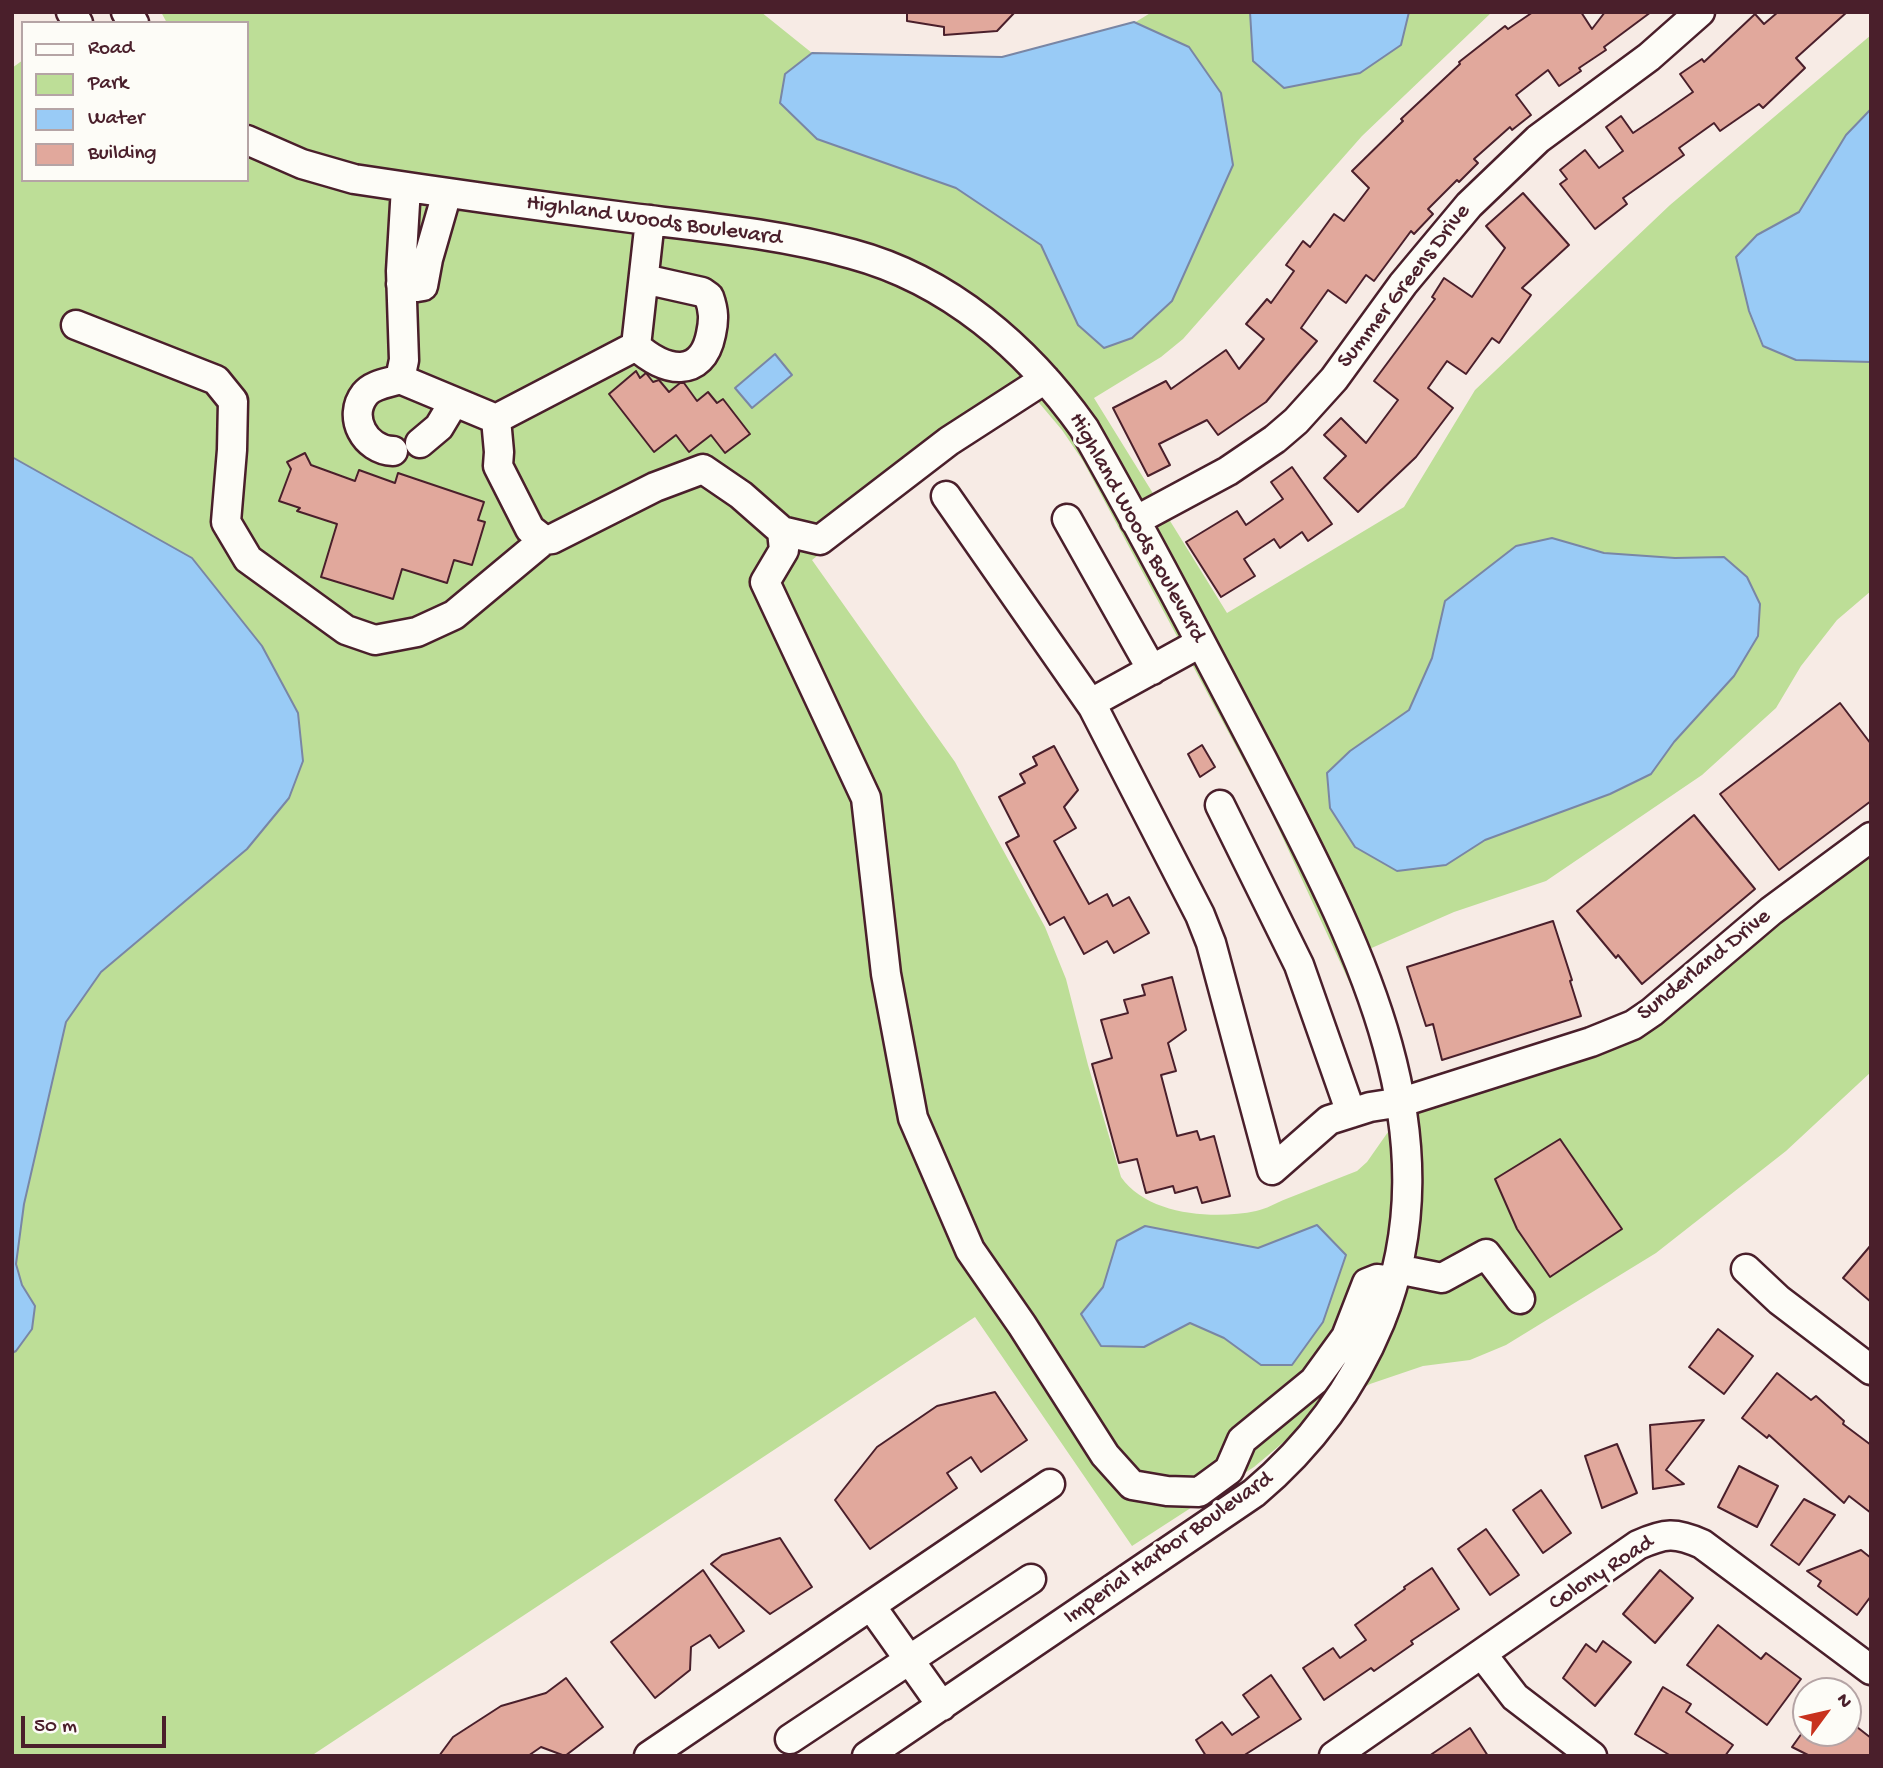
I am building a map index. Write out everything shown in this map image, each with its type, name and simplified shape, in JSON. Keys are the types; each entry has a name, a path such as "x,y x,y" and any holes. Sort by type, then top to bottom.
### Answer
{"street":[{"name":"Summer Greens Drive","path":"1135,521 1228,471 1296,421 1334,379 1435,243 1484,190 1538,139 1649,57 1700,12"},
{"name":"Highland Woods Boulevard","path":"249,140 276,154 354,179 802,242 879,262 927,284 976,315 1020,352 1084,428 1300,831 1336,910 1390,1050 1402,1102 1409,1166 1404,1235"},
{"path":"400,379 404,360 401,284 406,187"},
{"path":"401,284 422,286 447,194"},
{"path":"636,346 650,220"},
{"path":"636,346 654,361 684,368 694,365 704,357 715,315 709,297 702,292 643,279"},
{"path":"76,325 216,380 233,401 226,522 248,559 346,630 375,640 417,632 454,615 544,540"},
{"path":"393,452 375,447 360,430 359,406 365,394 374,387 400,379 496,419 636,346"},
{"path":"496,419 498,466 530,529 544,540 552,540 654,487 703,469 741,495 782,531 820,540 949,441 1045,379"},
{"path":"420,443 439,427 454,402"},
{"path":"946,496 1091,703 1200,643"},
{"path":"1067,520 1152,670"},
{"path":"782,531 784,550 765,582 866,798 886,974 913,1118 970,1250 1023,1325 1105,1455 1132,1485 1167,1491 1199,1492 1229,1470 1242,1440 1314,1381 1346,1337 1367,1283 1395,1275 1442,1278 1486,1254 1520,1299"},
{"name":"Sunderland Drive","path":"1091,703 1200,915 1211,943 1272,1170 1329,1120 1370,1107 1402,1102 1591,1042 1633,1025 1771,911 1871,837"},
{"path":"1220,805 1299,965 1352,1113"},
{"name":"Imperial Harbor Boulevard","path":"867,1756 1273,1478 1306,1443 1349,1387 1370,1347 1395,1275 1404,1235"},
{"path":"1746,1269 1779,1300 1871,1370"},
{"path":"649,1756 1050,1485"},
{"name":"Colony Road","path":"1334,1756 1638,1545 1660,1535 1681,1535 1702,1544 1871,1670"},
{"path":"790,1739 1031,1579"},
{"path":"871,1606 942,1706"},
{"path":"1482,1654 1515,1698 1592,1756"}],"green space":[{"path":"161,12 761,12 812,53 1002,57 1134,23 1152,12 1492,12 1362,136 1183,339 1161,357 1094,398 1227,613 1404,507 1475,390 1670,205 1871,35 1871,591 1837,620 1801,666 1776,708 1702,775 1546,881 1454,912 1367,950 1413,1081 1585,1030 1637,1006 1672,981 1749,913 1871,821 1871,1072 1786,1151 1656,1253 1506,1345 1470,1360 1423,1366 1370,1384 1317,1414 1254,1467 1132,1546 975,1317 311,1756 12,1756 12,68 21,61 21,182 248,182 248,21 166,21","holes":["1029,391 1062,430 1083,461 1269,808 1352,988 1380,1064 1393,1118 1388,1132 1367,1162 1357,1171 1260,1210 1221,1215 1182,1212 1147,1200 1121,1177 1066,979 1045,927 955,762 812,560"]}],"water":[{"path":"1250,12 1409,12 1401,45 1360,73 1284,88 1253,61"},
{"path":"1134,22 1189,47 1221,93 1233,165 1172,301 1132,338 1104,348 1078,325 1041,245 956,188 817,139 780,103 785,74 812,53 1002,57"},
{"path":"1871,109 1871,362 1796,360 1763,346 1749,311 1736,257 1757,235 1799,212 1846,135"},
{"path":"775,354 792,375 752,408 735,388"},
{"path":"12,457 192,558 262,646 298,713 303,761 289,798 247,849 101,972 66,1022 24,1204 16,1264 22,1285 35,1306 32,1329 12,1353"},
{"path":"1552,538 1604,553 1675,558 1724,557 1747,577 1760,604 1758,636 1734,676 1674,742 1651,774 1610,794 1485,840 1446,865 1397,871 1355,847 1330,808 1327,773 1350,751 1409,710 1432,658 1445,601 1516,546"},
{"path":"1317,1225 1346,1255 1323,1322 1292,1365 1261,1365 1224,1338 1190,1323 1144,1347 1101,1346 1081,1314 1103,1287 1117,1241 1145,1226 1258,1248"}],"building":[{"path":"907,12 1015,12 997,31 944,35 944,27 907,21"},
{"path":"1533,12 1581,12 1592,29 1605,12 1651,12 1604,47 1606,50 1579,68 1581,71 1559,86 1548,70 1516,95 1531,115 1512,130 1510,127 1474,159 1478,163 1428,209 1433,214 1414,234 1411,231 1374,281 1366,275 1346,303 1328,290 1301,328 1317,341 1266,402 1218,435 1207,420 1159,444 1170,465 1148,476 1113,408 1166,381 1171,389 1226,350 1239,369 1264,339 1246,324 1267,299 1271,303 1294,271 1286,265 1303,241 1310,247 1334,214 1344,221 1369,188 1352,171 1403,121 1401,119 1460,64 1459,62 1505,26 1508,29"},
{"path":"1778,12 1847,12 1796,58 1805,68 1763,108 1759,104 1720,131 1714,123 1679,148 1684,155 1623,198 1627,204 1595,229 1560,184 1567,179 1560,170 1585,150 1599,168 1623,151 1606,127 1621,116 1633,133 1657,117 1693,92 1680,74 1702,59 1704,62 1755,14 1764,24"},
{"path":"1523,193 1569,245 1522,288 1531,295 1499,343 1492,338 1466,374 1447,361 1428,388 1453,408 1416,457 1358,512 1324,478 1346,456 1324,435 1341,418 1366,443 1398,400 1374,381 1435,299 1432,297 1444,278 1472,297 1505,248 1486,226"},
{"path":"636,371 640,378 646,373 653,382 659,380 669,392 684,383 697,401 708,392 717,403 723,399 750,434 725,453 711,435 689,452 676,435 654,452 609,394"},
{"path":"305,453 311,465 355,481 359,470 395,483 398,473 484,502 478,520 485,522 472,565 454,560 447,583 402,569 393,599 321,577 337,524 297,511 300,508 279,501 291,469 287,462"},
{"path":"1292,467 1332,524 1308,541 1302,532 1280,548 1274,539 1244,559 1255,576 1221,597 1186,542 1237,511 1246,525 1283,499 1271,482"},
{"path":"1840,703 1871,744 1871,801 1779,870 1720,794"},
{"path":"1202,745 1215,767 1200,777 1188,754"},
{"path":"1054,746 1078,790 1064,807 1076,828 1054,841 1089,904 1107,894 1113,906 1129,897 1149,933 1114,953 1107,941 1084,954 1064,917 1050,925 1006,843 1019,836 999,797 1025,783 1020,774 1037,765 1033,757"},
{"path":"1694,815 1755,889 1642,984 1618,955 1616,958 1577,911"},
{"path":"1553,921 1581,1016 1442,1060 1433,1024 1426,1026 1407,967"},
{"path":"1172,977 1186,1030 1168,1043 1176,1071 1161,1075 1177,1136 1197,1131 1200,1140 1214,1136 1230,1196 1202,1203 1197,1187 1175,1193 1173,1186 1146,1193 1137,1159 1119,1163 1092,1064 1112,1058 1101,1020 1128,1013 1124,1000 1145,995 1142,985"},
{"path":"1560,1139 1622,1229 1550,1277 1517,1229 1495,1179"},
{"path":"1871,1245 1871,1302 1843,1278"},
{"path":"1718,1329 1753,1356 1724,1394 1689,1367"},
{"path":"1777,1373 1811,1400 1816,1396 1844,1421 1843,1424 1871,1445 1871,1513 1849,1496 1844,1503 1769,1435 1767,1438 1742,1418"},
{"path":"995,1392 1027,1440 981,1472 971,1457 947,1473 957,1488 870,1549 835,1500 877,1447 937,1406"},
{"path":"1704,1420 1666,1470 1684,1484 1653,1489 1650,1425"},
{"path":"1617,1444 1637,1493 1602,1508 1585,1456"},
{"path":"1739,1466 1778,1486 1757,1527 1718,1507"},
{"path":"1541,1490 1571,1533 1543,1553 1513,1510"},
{"path":"1804,1499 1835,1515 1799,1565 1771,1545"},
{"path":"1486,1529 1519,1575 1490,1595 1458,1549"},
{"path":"780,1538 812,1587 770,1614 711,1564 722,1555"},
{"path":"1861,1550 1871,1558 1871,1596 1857,1615 1818,1586 1821,1581 1807,1571"},
{"path":"1432,1568 1459,1609 1411,1641 1413,1644 1374,1671 1371,1668 1324,1700 1303,1668 1333,1648 1340,1658 1366,1640 1355,1625"},
{"path":"703,1570 744,1631 719,1648 710,1635 691,1647 690,1670 655,1698 611,1642"},
{"path":"1660,1570 1693,1598 1655,1643 1623,1614"},
{"path":"1718,1625 1761,1659 1766,1653 1798,1677 1792,1677 1792,1691 1767,1725 1687,1665"},
{"path":"1603,1641 1631,1662 1595,1706 1563,1678 1586,1644 1596,1652"},
{"path":"1271,1675 1301,1719 1243,1756 1206,1756 1196,1740 1222,1722 1232,1735 1259,1717 1243,1695"},
{"path":"566,1678 603,1727 565,1756 541,1747 528,1756 439,1756 453,1737 501,1706 546,1693"},
{"path":"1663,1687 1691,1704 1686,1712 1733,1745 1725,1756 1671,1756 1635,1734"},
{"path":"1470,1728 1488,1756 1429,1756"},
{"path":"1862,1731 1871,1738 1871,1756 1810,1756 1792,1747 1862,1747"}]}
